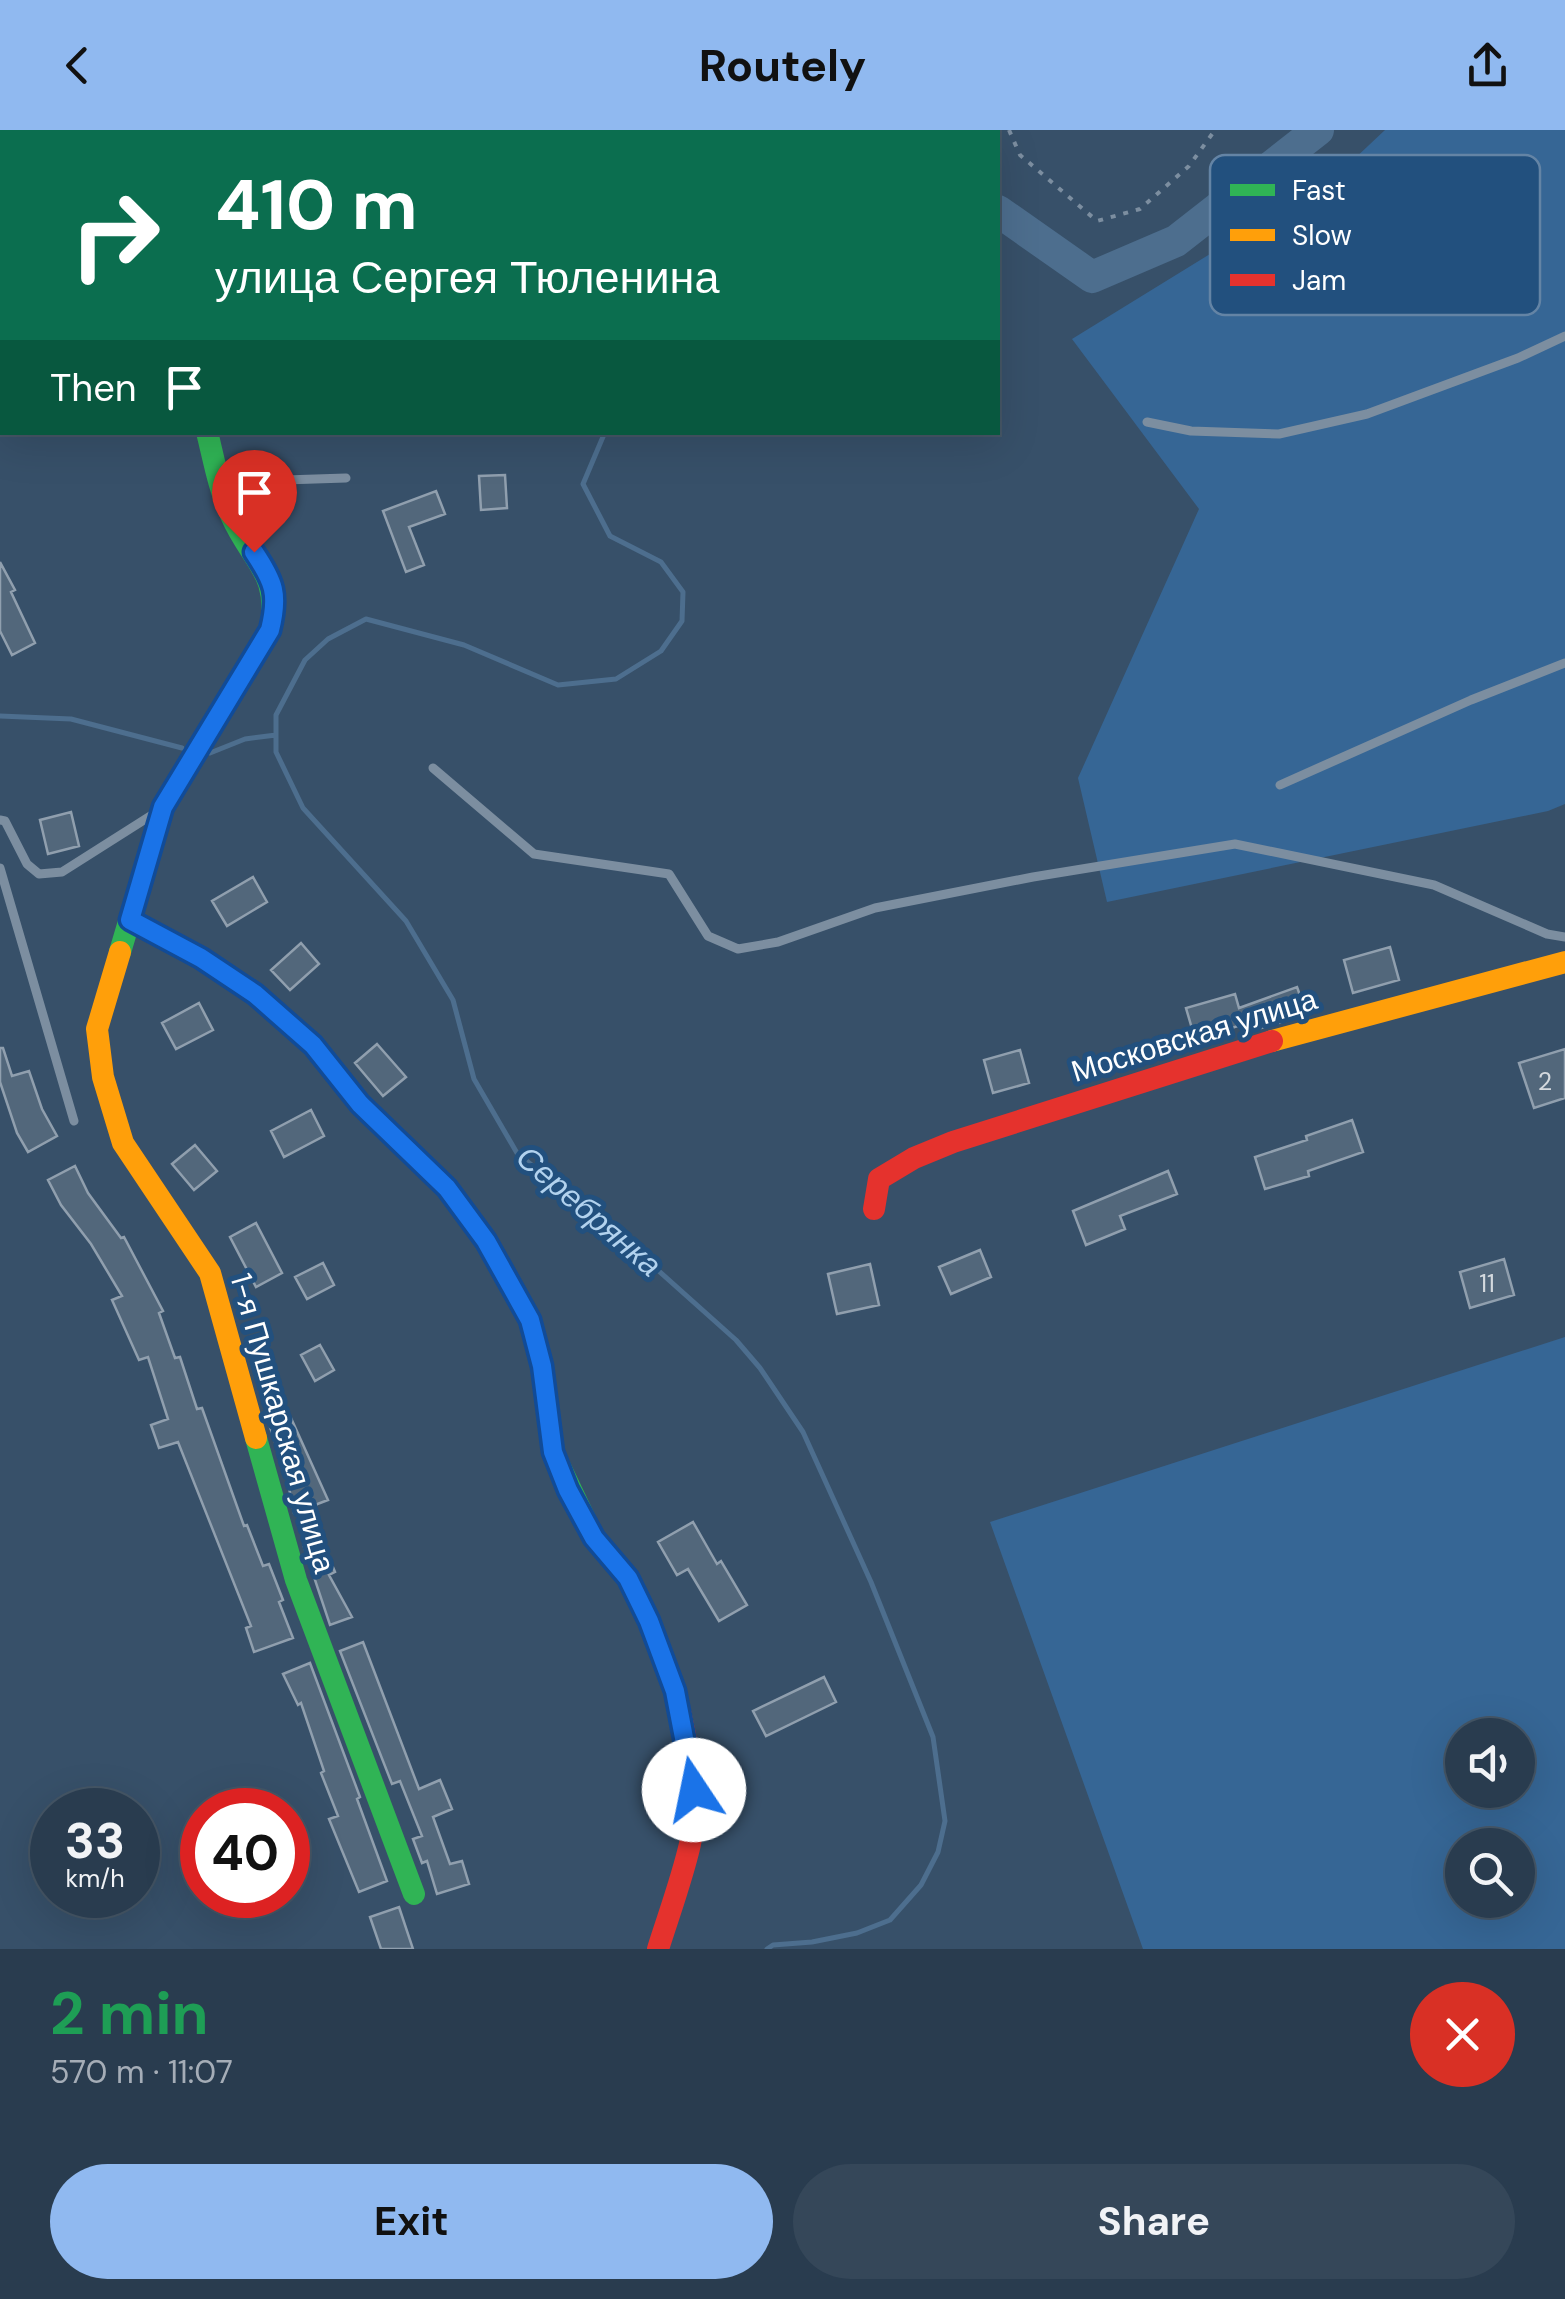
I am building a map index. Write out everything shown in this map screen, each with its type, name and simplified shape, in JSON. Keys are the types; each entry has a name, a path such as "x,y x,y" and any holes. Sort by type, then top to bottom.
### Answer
{"street":[{"path":"208,435 220,483"},
{"name":"1-я Пушкарская улица","path":"220,483 238,530 269,574 276,606 270,630 163,807 97,1029 103,1077 124,1143 210,1273 296,1580 414,1894"},
{"path":"130,920 255,994 313,1045 360,1104 447,1188 486,1241 530,1320 542,1366 553,1452 594,1538 628,1578 675,1691 694,1790 691,1841 658,1949"},
{"name":"Московская улица","path":"874,1209 880,1178 899,1164 935,1151 1143,1078 1565,962"}],"lane":[{"path":"1146,422 1191,431 1279,434 1368,414 1518,358 1565,336"},
{"path":"220,483 346,478"},
{"path":"1280,785 1565,663"},
{"path":"433,768 534,854 669,874 708,936 738,950 778,942 876,908 1032,877 1234,844 1434,884 1547,934 1565,936"},
{"path":"0,820 5,821 27,864 38,874 62,872 163,807"},
{"path":"0,868 74,1121"}],"path":[{"path":"1009,130 1020,155 1097,221 1140,209 1189,166 1215,130"}],"shaded area":[{"path":"1385,130 1565,130 1565,804 1548,811 1107,902 1078,778 1199,509 1072,339 1210,254 1210,315 1540,315 1540,155 1358,155"},
{"path":"1565,1337 1565,1949 1143,1949 990,1522"}],"building":[{"path":"505,475 507,508 481,510 479,476"},
{"path":"436,491 445,514 409,527 424,565 406,572 383,511"},
{"path":"0,562 35,643 12,655 0,631"},
{"path":"71,812 79,846 48,854 40,820"},
{"path":"253,877 267,902 227,926 212,901"},
{"path":"301,943 319,964 290,990 271,970"},
{"path":"1390,947 1399,980 1353,993 1344,960"},
{"path":"1297,987 1307,1015 1261,1028 1258,1020 1195,1039 1186,1008 1235,994 1239,1008"},
{"path":"199,1003 213,1030 176,1049 162,1023"},
{"path":"377,1044 406,1077 383,1096 355,1063"},
{"path":"0,1048 12,1076 29,1071 42,1109 57,1136 28,1152 17,1133 0,1082"},
{"path":"1565,1049 1565,1098 1534,1108 1519,1063"},
{"path":"1020,1050 1029,1083 993,1093 984,1060"},
{"path":"311,1110 324,1136 284,1157 271,1131"},
{"path":"1352,1120 1363,1152 1308,1171 1309,1176 1265,1189 1255,1157"},
{"path":"195,1145 217,1171 194,1190 172,1164"},
{"path":"75,1166 88,1193 124,1237 163,1311 159,1313 175,1358 180,1357 197,1409 202,1408 244,1526 247,1525 263,1566 269,1564 293,1638 254,1652 246,1628 251,1626 178,1442 159,1448 151,1425 168,1419 148,1357 139,1360 112,1300 122,1296 48,1180"},
{"path":"1168,1171 1177,1194 1120,1216 1125,1229 1086,1245 1073,1211"},
{"path":"256,1223 282,1273 256,1287 230,1237"},
{"path":"980,1250 991,1277 951,1294 939,1267"},
{"path":"1504,1259 1514,1295 1470,1308 1460,1272"},
{"path":"323,1263 334,1285 307,1299 295,1277"},
{"path":"870,1264 879,1305 837,1314 828,1274"},
{"path":"320,1345 334,1370 315,1381 301,1355"},
{"path":"291,1418 328,1500 294,1513 270,1427"},
{"path":"693,1522 747,1605 719,1621 688,1569 677,1575 658,1542"},
{"path":"321,1539 335,1572 329,1575 352,1617 330,1625 304,1547"},
{"path":"363,1642 419,1789 440,1780 452,1809 433,1817 450,1864 462,1861 469,1884 437,1894 427,1861 422,1863 413,1839 422,1836 400,1781 392,1784 340,1651"},
{"path":"310,1663 387,1881 359,1892 329,1819 338,1816 301,1703 298,1705 283,1674"},
{"path":"824,1677 836,1702 766,1736 753,1711"},
{"path":"399,1907 413,1949 381,1949 370,1917"}],"waterway":[{"path":"1286,155 1318,130"},
{"path":"1000,212 1092,277 1176,241 1210,214"},
{"name":"Серебрянка","path":"604,435 583,484 610,536 661,562 683,592 682,621 661,651 616,679 558,685 464,645 366,619 328,639 305,660 276,715 276,752 303,808 406,921 453,1000 474,1079 517,1153 642,1256 736,1340 760,1368 803,1432 871,1582 933,1737 945,1821 938,1852 921,1885 890,1920 857,1933 767,1949"},
{"path":"0,716 71,719 182,748"},
{"path":"210,753 245,739 276,735"}],"traffic: fast":[{"path":"120,952 163,807 270,630 272,594 268,581 227,505 208,435"},
{"path":"429,1171 447,1188 486,1241 530,1319 542,1365 553,1452 594,1538 628,1579 669,1674"},
{"path":"256,1438 296,1580 414,1894"}],"traffic: slow":[{"path":"120,952 97,1029 103,1077 123,1143 210,1273 256,1438"},
{"path":"1272,1041 1565,962"}],"traffic: jam":[{"path":"130,920 201,958 255,994 313,1045 361,1105 429,1171"},
{"path":"874,1209 879,1179 914,1158 953,1142 1272,1041"},
{"path":"658,1949 693,1826 689,1758 669,1674"}],"route":[{"path":"254,552 274,586 276,606 270,630 163,807 130,920 201,958 255,994 313,1045 360,1104 447,1188 486,1241 530,1320 542,1366 553,1452 568,1490 594,1538 628,1578 649,1621 675,1691 694,1790"}]}
